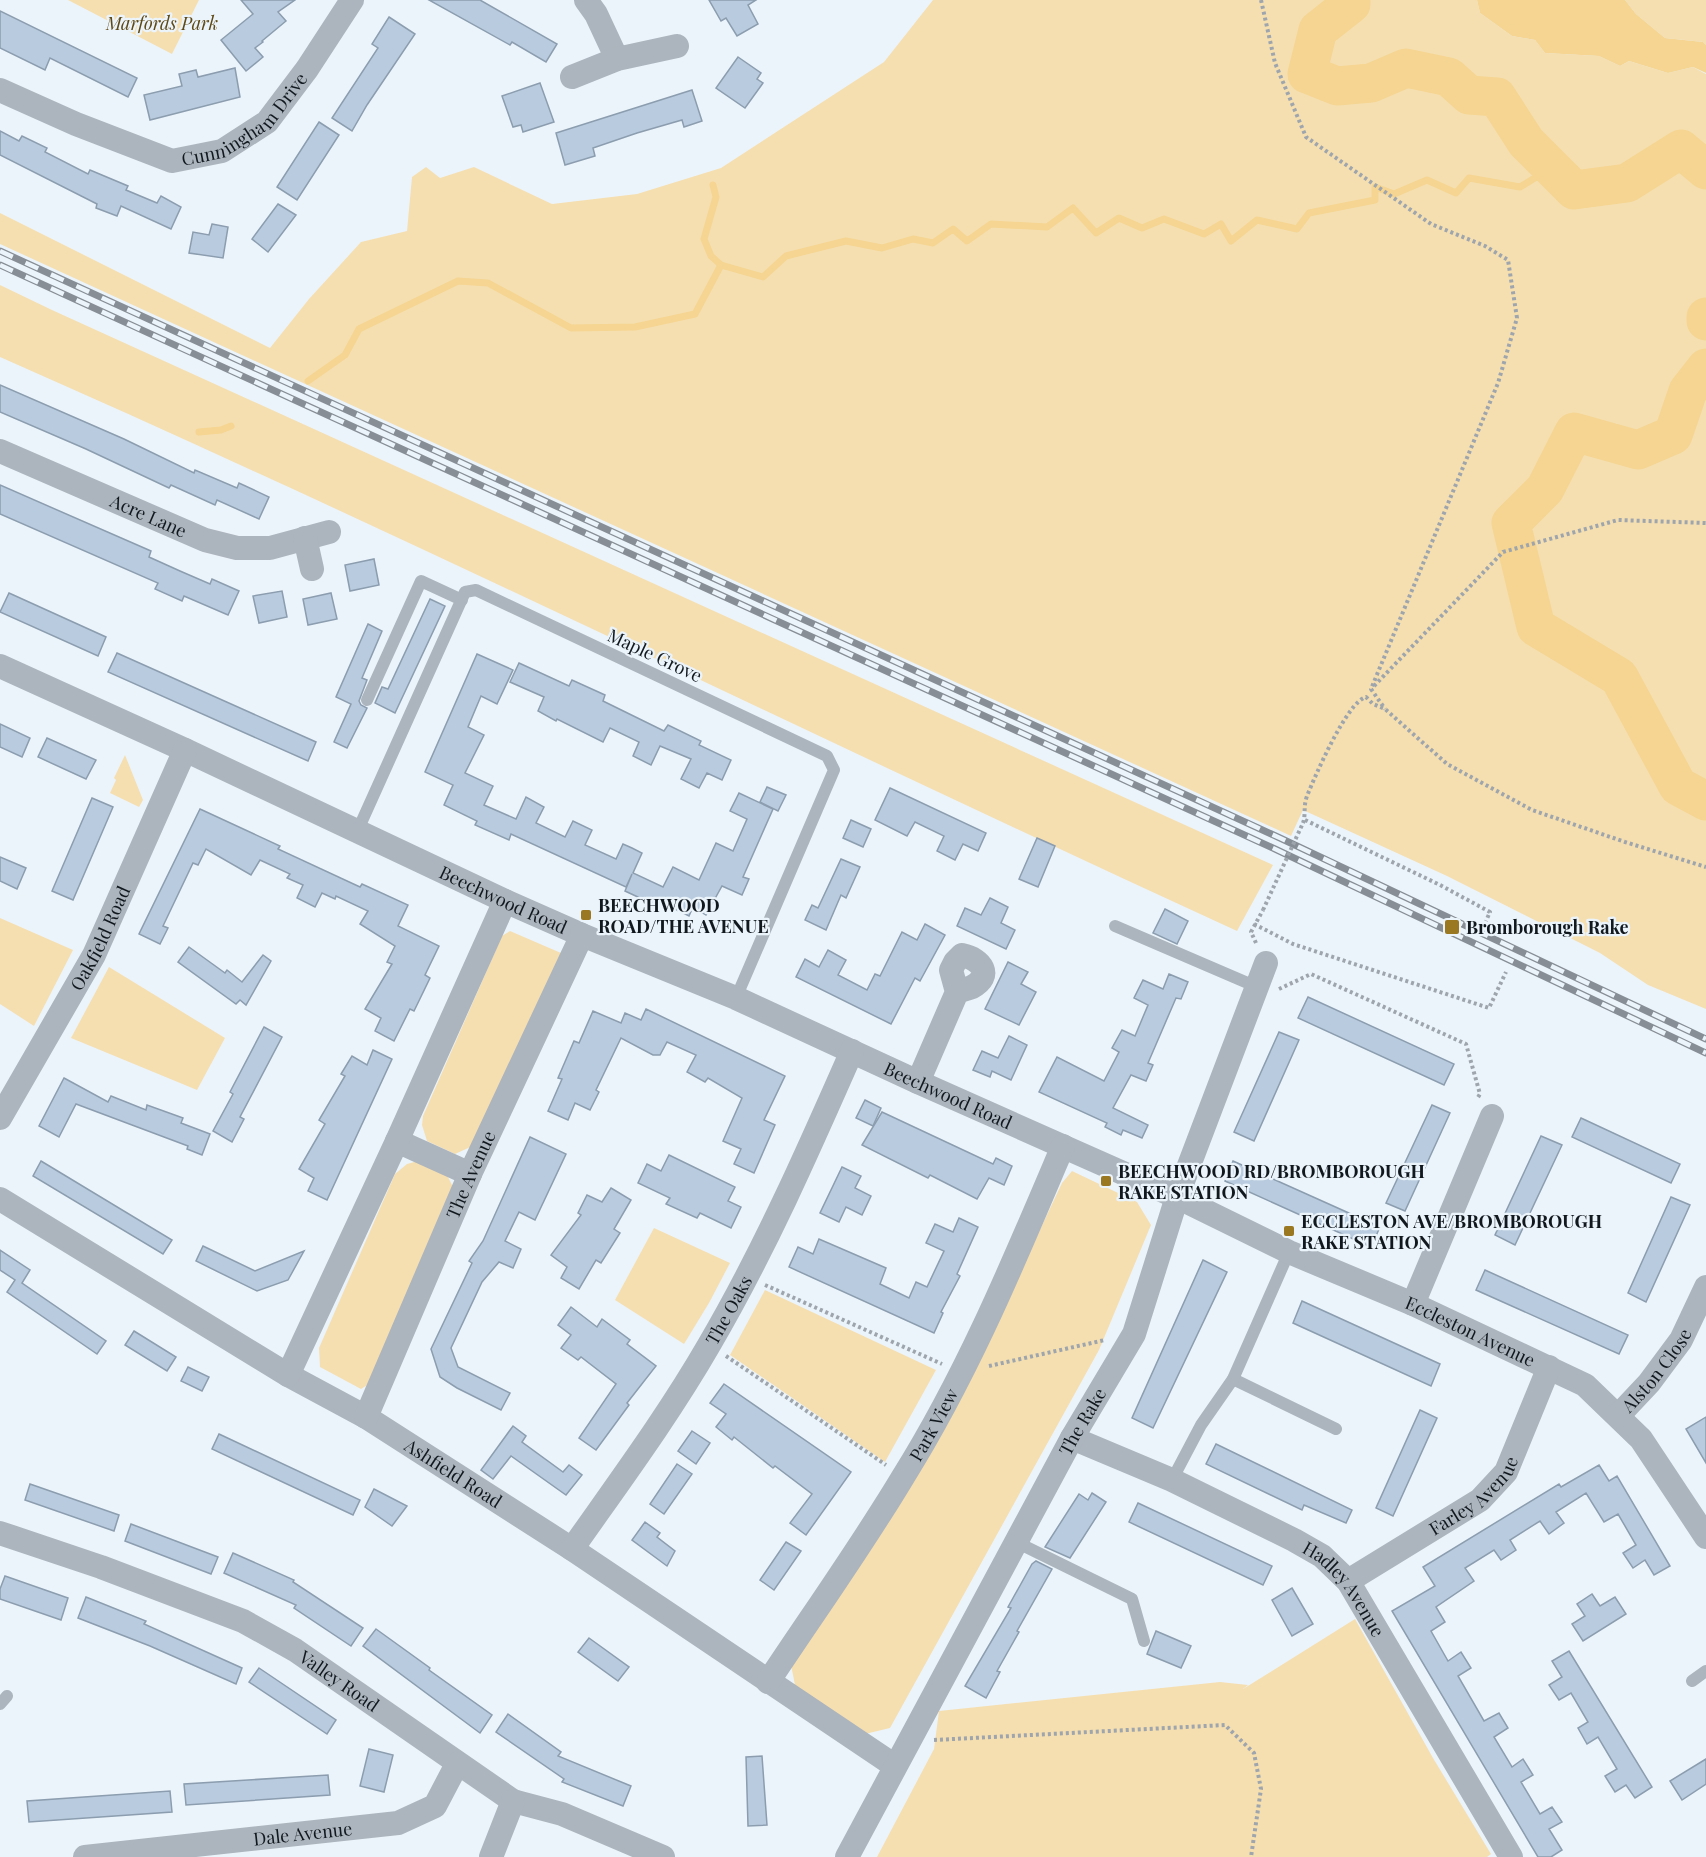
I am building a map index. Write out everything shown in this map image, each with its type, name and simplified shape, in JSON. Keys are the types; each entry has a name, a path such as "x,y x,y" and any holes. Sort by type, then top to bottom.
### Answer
{"street":[{"name":"Cunningham Drive","path":"0,90 76,124 172,161 222,152 267,122 307,69 352,0"},
{"path":"586,0 596,14 617,59"},
{"path":"572,77 617,59 677,46"},
{"name":"Acre Lane","path":"0,451 205,540 237,548 270,548 329,532"},
{"path":"305,538 312,568"},
{"name":"Beechwood Road","path":"0,666 185,750 505,901 736,998 1177,1197"},
{"name":"Oakfield Road","path":"0,1118 94,955 185,750"},
{"path":"288,1375 397,1142 505,901"},
{"name":"The Avenue","path":"366,1417 470,1174 582,935"},
{"name":"The Rake","path":"847,1857 1072,1438 1134,1334 1177,1197 1265,989 1266,963"},
{"path":"918,1082 957,992"},
{"name":"The Oaks","path":"572,1549 636,1458 710,1344 785,1200 852,1051"},
{"path":"1413,1304 1492,1116"},
{"path":"397,1142 470,1174"},
{"name":"Park View","path":"768,1682 904,1477 961,1372 1013,1263 1064,1146"},
{"name":"Eccleston Avenue","path":"1177,1197 1289,1252 1413,1304 1585,1385 1641,1439 1706,1537"},
{"name":"Ashfield Road","path":"0,1199 288,1375 366,1417 572,1549 895,1766"},
{"name":"Alston Close","path":"1618,1416 1649,1383 1681,1340 1706,1287"},
{"name":"Farley Avenue","path":"1348,1581 1480,1500 1487,1493 1506,1472 1549,1367"},
{"name":"Hadley Avenue","path":"1072,1438 1172,1480 1322,1556 1348,1581 1511,1857"},
{"name":"Valley Road","path":"0,1533 101,1567 243,1621 295,1650 513,1801 562,1814 663,1857"},
{"name":"Dale Avenue","path":"85,1857 398,1823 435,1806 457,1764"},
{"path":"491,1857 513,1801"}],"lane":[{"path":"357,832 462,600 421,581 367,700"},
{"name":"Maple Grove","path":"462,600 465,592 476,590 827,756 834,770 736,998"},
{"path":"1115,926 1265,989"},
{"path":"1172,1480 1201,1425 1233,1379 1289,1252"},
{"path":"1233,1379 1336,1429"},
{"path":"1016,1542 1132,1599 1144,1641"},
{"path":"1692,1681 1706,1671"}],"path":[{"path":"1260,0 1275,63 1306,137 1431,224 1485,246 1508,260 1518,318 1498,383 1371,689"},
{"path":"1371,689 1503,552 1618,520 1706,523"},
{"path":"1371,689 1385,710"},
{"path":"1266,963 1251,932 1254,924 1263,910 1304,822 1303,810 1307,796 1337,729 1359,699 1366,697 1373,704 1385,710 1448,764 1532,810 1706,867"},
{"path":"1304,822 1440,885 1490,912 1486,921"},
{"path":"1254,924 1293,944 1488,1008 1506,972"},
{"path":"1265,989 1311,974 1467,1044 1479,1094 1473,1106 1492,1116"},
{"path":"746,1276 961,1372 1134,1334"},
{"path":"710,1344 904,1477"},
{"path":"908,1741 1225,1725 1254,1753 1261,1789 1251,1857"}],"green space":[{"name":"Marfords Park","path":"68,0 199,0 172,54"},
{"path":"933,0 1477,0 1480,13 1512,36 1535,40 1545,53 1599,56 1620,66 1629,61 1668,73 1693,67 1706,74 1706,1009 1648,985 1600,953 1447,876 1303,810 1291,836 0,244 0,213 270,348 309,299 361,242 407,231 412,177 426,167 440,178 474,167 552,204 637,194 721,168 884,62"},
{"path":"1625,0 1706,0 1706,45 1703,42 1665,38 1636,14"},
{"path":"0,285 1273,865 1237,931 311,497 0,357"},
{"path":"125,755 143,800 139,807 110,793"},
{"path":"0,918 73,950 34,1026 0,1004"},
{"path":"510,931 561,953 477,1144 455,1154 427,1141 422,1125 423,1116 502,936"},
{"path":"109,967 225,1038 197,1090 71,1038"},
{"path":"418,1161 446,1173 452,1185 453,1197 369,1384 361,1389 320,1367 319,1348 395,1174 407,1164"},
{"path":"1072,1171 1137,1202 1151,1225 1099,1350 890,1728 865,1734 795,1685 791,1665 980,1357 1062,1183"},
{"path":"654,1228 730,1263 684,1344 615,1300"},
{"path":"765,1290 936,1370 885,1462 730,1355"},
{"path":"1355,1619 1433,1758 1491,1854 1487,1857 877,1857 934,1749 939,1711 1220,1682 1248,1685 1243,1689"}],"shaded area":[{"path":"1477,0 1625,0 1636,14 1665,38 1703,42 1706,45 1706,73 1693,67 1668,73 1629,61 1620,66 1599,56 1545,53 1535,40 1512,36 1480,13"}],"building":[{"path":"241,0 295,0 278,12 286,21 255,48 263,57 246,71 221,40 253,14"},
{"path":"429,0 480,0 557,44 546,62 512,42 510,45"},
{"path":"709,0 756,0 748,5 758,24 737,36 726,18 721,21"},
{"path":"0,11 137,78 128,97 50,58 45,70 0,48"},
{"path":"389,17 415,34 352,131 332,118 378,48 372,44"},
{"path":"738,57 761,73 757,79 763,83 745,108 716,88"},
{"path":"235,68 240,97 150,120 144,95 182,86 179,74 196,70 198,77"},
{"path":"540,83 554,122 523,132 521,125 513,127 502,96"},
{"path":"692,90 702,121 684,127 682,120 637,133 593,148 595,156 565,165 556,133"},
{"path":"319,122 339,135 297,200 277,187"},
{"path":"0,131 19,141 22,136 47,148 45,152 88,174 90,170 128,186 126,190 157,203 161,196 181,207 171,229 121,206 117,216 96,208 97,204 0,155"},
{"path":"278,204 296,215 268,252 252,239"},
{"path":"212,224 228,227 223,258 189,253 193,232 209,235"},
{"path":"0,385 124,439 194,473 195,470 237,488 239,483 269,497 259,519 217,500 215,505 171,485 169,488 0,412"},
{"path":"0,485 151,551 149,557 180,571 210,584 212,579 239,591 228,615 184,596 182,601 155,589 158,583 0,514"},
{"path":"374,559 379,585 350,591 345,565"},
{"path":"282,591 287,617 259,623 253,596"},
{"path":"9,593 106,637 98,656 0,612"},
{"path":"331,593 337,619 308,625 303,599"},
{"path":"430,599 445,606 395,713 375,703 382,687 388,689"},
{"path":"368,624 382,631 362,678 367,680 359,701 367,708 347,748 334,742 351,704 336,697"},
{"path":"117,653 316,742 308,761 108,672"},
{"path":"477,654 513,670 497,704 481,696 468,727 484,735 465,773 493,786 484,805 516,819 526,797 544,807 536,823 565,837 573,821 592,830 585,845 616,859 623,844 642,853 633,873 663,887 673,867 699,880 716,843 733,851 747,819 730,811 739,793 773,809 743,877 749,879 742,895 722,886 706,915 693,907 689,916 657,900 655,905 625,891 632,874 626,887 511,834 509,840 475,825 477,821 444,805 453,785 425,772"},
{"path":"519,663 569,686 572,680 605,695 603,701 664,731 668,725 701,741 699,745 731,760 722,780 707,773 699,788 681,779 691,759 660,746 651,765 633,756 639,742 610,728 603,742 538,711 544,697 510,682"},
{"path":"0,724 30,738 22,757 0,747"},
{"path":"47,738 96,760 86,779 38,757"},
{"path":"767,787 786,795 778,811 760,802"},
{"path":"890,788 986,833 978,851 963,844 955,860 937,851 944,836 915,822 907,836 875,820"},
{"path":"92,798 113,807 73,900 52,891"},
{"path":"200,809 360,887 362,884 408,905 398,926 439,946 425,975 430,978 414,1011 410,1009 394,1041 375,1031 381,1018 365,1009 392,964 387,962 395,946 360,924 368,911 336,896 335,899 322,893 315,907 297,898 303,885 287,878 290,874 260,860 251,875 206,849 198,865 193,863 163,926 168,928 160,944 139,934"},
{"path":"851,820 871,829 863,847 843,838"},
{"path":"1037,838 1055,846 1038,887 1019,879"},
{"path":"0,857 26,868 17,889 0,881"},
{"path":"841,859 860,867 846,898 841,895 826,930 805,920 812,905 818,908"},
{"path":"990,898 1008,907 1001,923 1015,930 1006,949 957,926 965,908 981,915"},
{"path":"1165,909 1188,921 1177,944 1153,933"},
{"path":"925,924 945,935 920,981 915,978 891,1024 796,977 805,959 819,967 828,950 846,960 838,975 867,990 875,974 880,976 902,932 917,940"},
{"path":"189,947 225,973 227,970 242,982 263,955 271,961 246,1005 240,1000 236,1004 178,962"},
{"path":"1008,962 1028,972 1021,984 1036,992 1019,1025 985,1009"},
{"path":"1169,974 1188,982 1181,999 1176,998 1148,1063 1153,1065 1146,1081 1131,1075 1113,1108 1148,1125 1142,1138 1123,1130 1121,1135 1105,1127 1107,1123 1039,1092 1057,1057 1104,1081 1119,1052 1112,1048 1122,1030 1135,1036 1148,1005 1134,998 1143,980 1163,989"},
{"path":"1308,997 1454,1064 1444,1085 1298,1018"},
{"path":"646,1009 785,1076 764,1120 775,1125 754,1173 734,1164 741,1149 723,1141 742,1098 708,1078 705,1082 687,1072 696,1055 667,1042 660,1055 653,1055 621,1038 596,1090 599,1092 590,1110 575,1103 568,1120 548,1111 562,1079 558,1078 574,1041 579,1043 593,1011 621,1023 625,1013 641,1020"},
{"path":"264,1027 282,1037 240,1117 244,1119 232,1142 213,1131 233,1094 230,1092"},
{"path":"1279,1032 1299,1040 1254,1141 1234,1132"},
{"path":"1009,1036 1027,1045 1011,1080 992,1071 990,1077 973,1070 982,1051 998,1058"},
{"path":"373,1050 392,1059 327,1200 308,1191 314,1178 299,1169 325,1124 319,1120 345,1076 341,1074 352,1056 367,1065"},
{"path":"64,1078 108,1102 111,1096 146,1110 147,1105 183,1118 181,1123 210,1134 202,1155 187,1149 188,1146 76,1104 59,1137 39,1126"},
{"path":"865,1100 881,1108 873,1126 856,1118"},
{"path":"1432,1105 1450,1113 1405,1211 1386,1203"},
{"path":"882,1112 993,1164 996,1158 1012,1166 1004,1185 989,1178 977,1199 930,1175 928,1178 862,1145"},
{"path":"1581,1118 1680,1164 1671,1183 1572,1137"},
{"path":"1541,1136 1562,1145 1515,1245 1495,1235"},
{"path":"530,1137 566,1154 535,1220 519,1212 505,1241 521,1249 513,1268 499,1262 482,1282 451,1348 458,1367 510,1393 501,1410 440,1377 431,1349 472,1263 469,1261 483,1241"},
{"path":"669,1155 735,1187 728,1201 741,1207 731,1228 700,1213 697,1218 666,1204 670,1198 638,1183 647,1164 661,1171"},
{"path":"41,1161 172,1240 163,1254 33,1176"},
{"path":"1233,1161 1380,1227 1371,1247 1225,1181"},
{"path":"842,1167 861,1176 855,1188 871,1196 862,1215 846,1207 839,1222 820,1213"},
{"path":"611,1188 631,1200 614,1229 620,1233 601,1263 596,1260 579,1289 561,1278 567,1267 551,1255 581,1215 578,1213 587,1195 602,1202"},
{"path":"1671,1197 1690,1205 1646,1302 1628,1293"},
{"path":"959,1218 978,1227 957,1274 960,1276 941,1312 943,1313 934,1333 789,1267 798,1247 813,1254 819,1239 886,1268 880,1284 909,1298 916,1282 927,1287 944,1251 926,1243 935,1224 953,1232"},
{"path":"203,1246 255,1271 304,1251 288,1280 257,1291 196,1261"},
{"path":"0,1250 30,1270 22,1283 106,1341 97,1354 7,1292 15,1280 0,1270"},
{"path":"1203,1260 1227,1272 1153,1428 1132,1418"},
{"path":"1485,1270 1628,1335 1619,1354 1476,1290"},
{"path":"1302,1301 1440,1364 1431,1386 1293,1323"},
{"path":"571,1307 597,1327 602,1319 630,1340 627,1344 656,1366 627,1403 629,1405 596,1450 579,1438 616,1384 581,1357 578,1360 561,1348 571,1335 558,1325"},
{"path":"134,1331 176,1357 167,1371 125,1345"},
{"path":"188,1367 209,1377 202,1391 181,1381"},
{"path":"724,1384 851,1472 806,1535 790,1523 812,1494 775,1466 773,1468 734,1437 732,1440 716,1427 726,1414 710,1403"},
{"path":"1420,1410 1437,1418 1393,1516 1376,1508"},
{"path":"1706,1417 1706,1463 1686,1429"},
{"path":"513,1426 526,1436 522,1442 563,1472 569,1465 582,1475 566,1495 511,1456 493,1479 481,1470"},
{"path":"692,1431 710,1443 696,1464 678,1451"},
{"path":"219,1434 360,1500 353,1515 212,1449"},
{"path":"1216,1444 1352,1510 1346,1523 1304,1505 1302,1510 1206,1464"},
{"path":"677,1464 692,1474 664,1514 650,1504"},
{"path":"1599,1465 1609,1481 1617,1476 1670,1566 1654,1575 1645,1560 1633,1568 1623,1553 1636,1545 1618,1514 1604,1522 1586,1493 1556,1512 1564,1523 1549,1534 1540,1521 1510,1540 1516,1550 1501,1560 1494,1550 1465,1568 1474,1581 1436,1607 1445,1622 1431,1631 1448,1661 1461,1652 1471,1668 1458,1676 1484,1721 1499,1713 1508,1728 1494,1737 1512,1767 1523,1759 1533,1775 1521,1782 1540,1814 1552,1807 1562,1822 1549,1829 1562,1850 1551,1857 1538,1857 1392,1611 1435,1586 1423,1567 1559,1484 1561,1487"},
{"path":"30,1484 119,1515 114,1531 25,1500"},
{"path":"374,1489 407,1506 392,1526 365,1507"},
{"path":"1092,1493 1106,1502 1070,1558 1045,1547 1079,1494 1088,1500"},
{"path":"1138,1503 1272,1566 1263,1585 1129,1522"},
{"path":"645,1522 660,1533 657,1537 675,1551 667,1566 632,1540"},
{"path":"131,1524 218,1557 211,1574 125,1541"},
{"path":"786,1542 801,1551 774,1590 760,1580"},
{"path":"233,1553 294,1580 293,1582 363,1628 351,1646 294,1608 296,1605 224,1573"},
{"path":"1036,1561 1052,1569 1017,1631 1019,1632 997,1671 1000,1672 986,1698 965,1686 1011,1608 1008,1607 1032,1564"},
{"path":"5,1576 68,1598 61,1620 0,1599 0,1589"},
{"path":"1292,1588 1313,1624 1292,1636 1272,1600"},
{"path":"1592,1594 1600,1606 1615,1597 1626,1614 1583,1641 1572,1624 1585,1616 1577,1604"},
{"path":"86,1597 146,1621 144,1624 242,1668 236,1684 150,1646 78,1618"},
{"path":"376,1629 492,1715 480,1733 363,1646"},
{"path":"1156,1631 1191,1646 1181,1668 1147,1654"},
{"path":"589,1638 629,1667 618,1681 578,1652"},
{"path":"1569,1651 1652,1787 1635,1798 1626,1785 1615,1792 1605,1776 1617,1769 1598,1737 1587,1744 1578,1728 1588,1722 1571,1693 1559,1700 1549,1685 1562,1677 1552,1661"},
{"path":"259,1668 336,1720 327,1734 249,1682"},
{"path":"508,1714 561,1752 558,1756 631,1786 623,1806 562,1782 564,1779 496,1732"},
{"path":"369,1749 393,1755 384,1792 360,1786"},
{"path":"762,1756 767,1825 748,1826 746,1757"},
{"path":"1706,1759 1706,1784 1682,1800 1670,1781"},
{"path":"328,1775 330,1795 186,1805 184,1784"},
{"path":"170,1791 172,1812 29,1822 27,1801"}],"waterway":[{"path":"1351,0 1351,4 1318,30 1307,74 1337,86 1371,83 1406,68 1449,77 1469,95 1497,97 1526,142 1574,190 1627,183 1681,149 1706,170"},
{"path":"308,381 345,355 359,329 458,281 488,283 571,328 635,327 695,314 721,265 763,277 786,256 846,241 882,248 913,239 933,243 953,229 967,241 991,224 1047,227 1073,208 1096,233 1119,218 1142,228 1164,219 1204,234 1221,224 1231,241 1257,220 1297,229 1309,213 1375,200 1375,187 1394,194 1427,180 1456,193 1469,178 1520,187 1551,168"},
{"path":"713,185 716,197 704,239 711,256 721,265"},
{"path":"1706,368 1688,391 1673,435 1638,450 1574,432 1545,489 1511,523 1536,627 1619,677 1678,786 1706,801"},
{"path":"199,432 221,430 231,426"}],"railway":[{"path":"0,251 1280,838 1706,1039"},
{"path":"0,265 1275,849 1706,1053"}],"place":[{"name":"BEECHWOOD ROAD/THE AVENUE","path":"586,915"},
{"name":"Bromborough Rake","path":"1452,927"},
{"name":"BEECHWOOD RD/BROMBOROUGH RAKE STATION","path":"1106,1181"},
{"name":"ECCLESTON AVE/BROMBOROUGH RAKE STATION","path":"1289,1231"}]}
